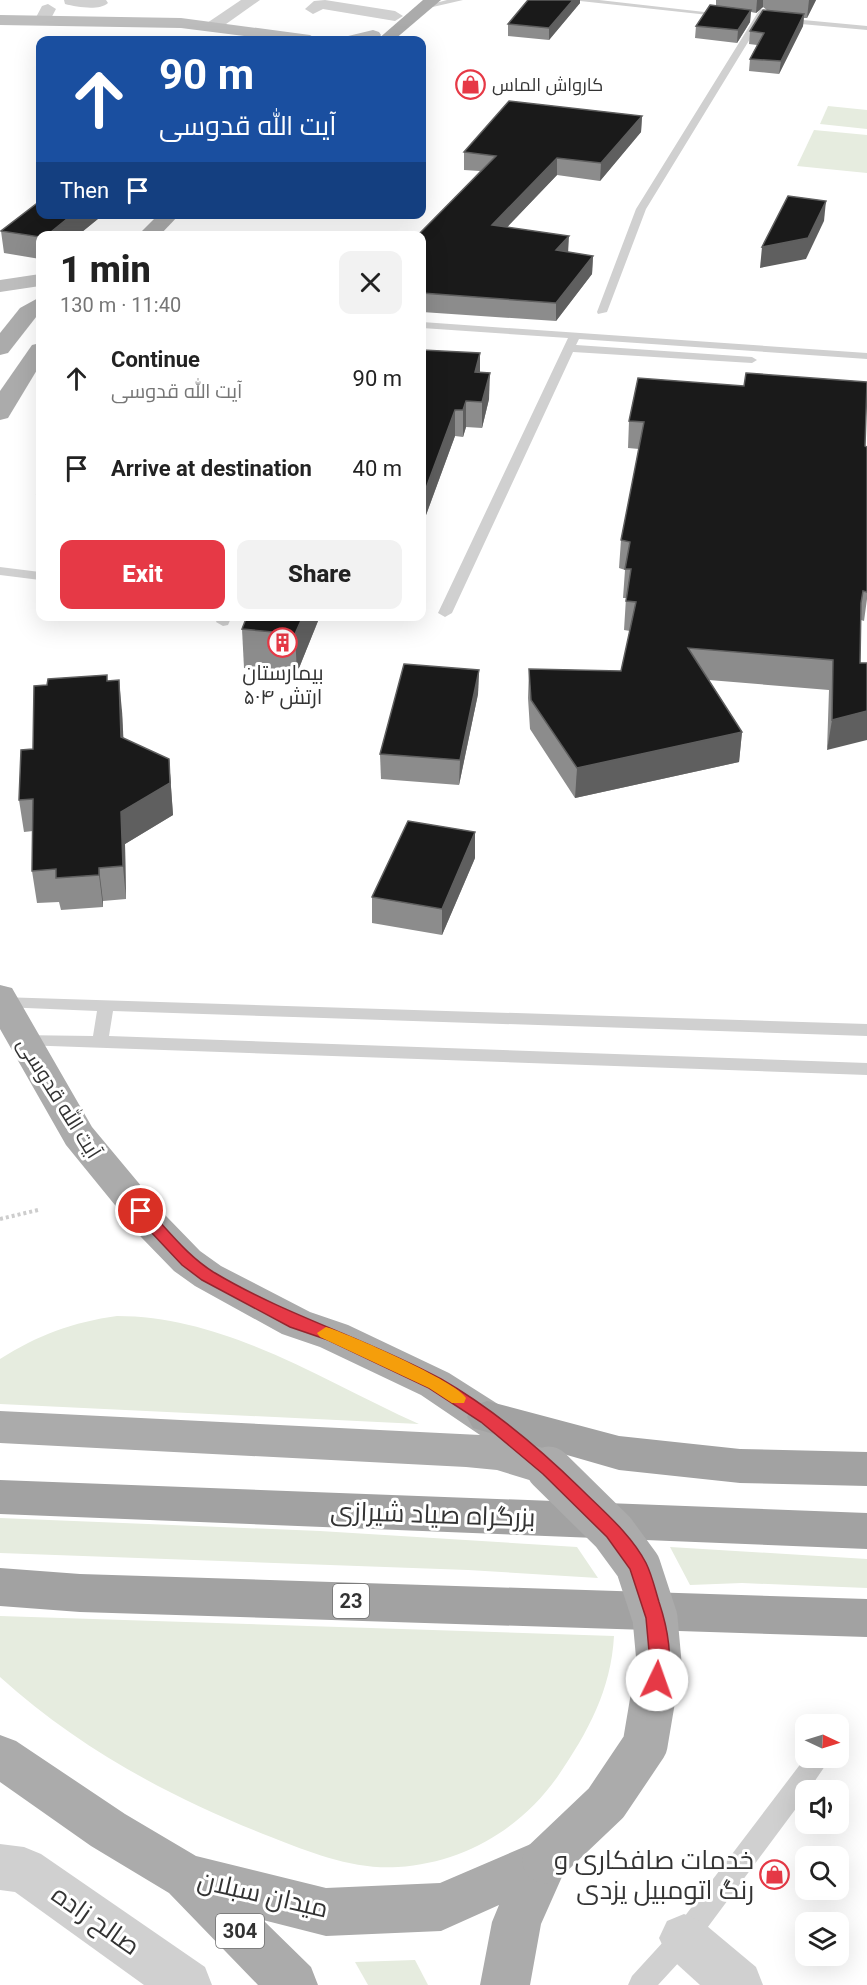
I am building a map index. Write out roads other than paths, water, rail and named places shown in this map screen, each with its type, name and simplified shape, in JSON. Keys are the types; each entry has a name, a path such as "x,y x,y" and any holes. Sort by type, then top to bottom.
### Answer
{"highway":[{"path":"487,1417 619,1453 740,1466 867,1469"},
{"name":"بزرگراه صیاد شیرازی","path":"0,1497 867,1531"},
{"name":"23","path":"0,1587 92,1593 867,1618"}],"main road":[{"path":"380,36 395,16 423,2"},
{"path":"381,36 423,2"},
{"path":"0,20 45,15 87,21 166,22 213,26 282,36"},
{"path":"152,231 166,219"},
{"path":"0,286 36,281"},
{"path":"0,300 16,314 14,330"},
{"path":"0,348 36,305"},
{"path":"0,413 15,384 36,355"},
{"name":"آیت الله قدوسی","path":"2,999 22,1039 79,1136 162,1235 187,1261 208,1276 296,1323"},
{"name":"میدان سبلان","path":"0,1756 108,1830 186,1877 326,1912 441,1907 545,1862 606,1803 645,1745 660,1662 655,1618 638,1566 613,1532 549,1469 487,1417 435,1384 334,1335 296,1323"},
{"path":"0,1427 466,1450 497,1453 549,1469"},
{"path":"505,1985 517,1922 545,1862"},
{"name":"304","path":"186,1877 293,1985"}],"street":[{"path":"213,26 252,0"},
{"path":"71,1 103,1"},
{"path":"87,21 103,1"},
{"path":"313,9 320,4 395,16"},
{"name":"صالح زاده","path":"0,1867 24,1870 187,1985"},
{"path":"684,1938 738,1985"}],"lane":[{"path":"423,2 459,0"},
{"path":"575,0 735,16"},
{"path":"650,0 729,8"},
{"path":"749,13 867,28"},
{"path":"760,15 867,21"},
{"path":"602,312 641,209 760,15"},
{"path":"426,325 867,356"},
{"path":"445,613 575,336"},
{"path":"569,348 867,368"},
{"path":"0,571 36,576"},
{"path":"2,999 106,1005 867,1030"},
{"path":"100,1042 106,1005"},
{"path":"22,1039 867,1068"},
{"path":"641,1985 684,1938 812,1768"}],"place":[{"name":"کارواش الماس","path":"471,84"},
{"name":"بیمارستان ۵۰۴ ارتش","path":"283,642"},
{"name":"خدمات صافکاری و رنگ اتومبیل یزدی","path":"775,1875"}]}
